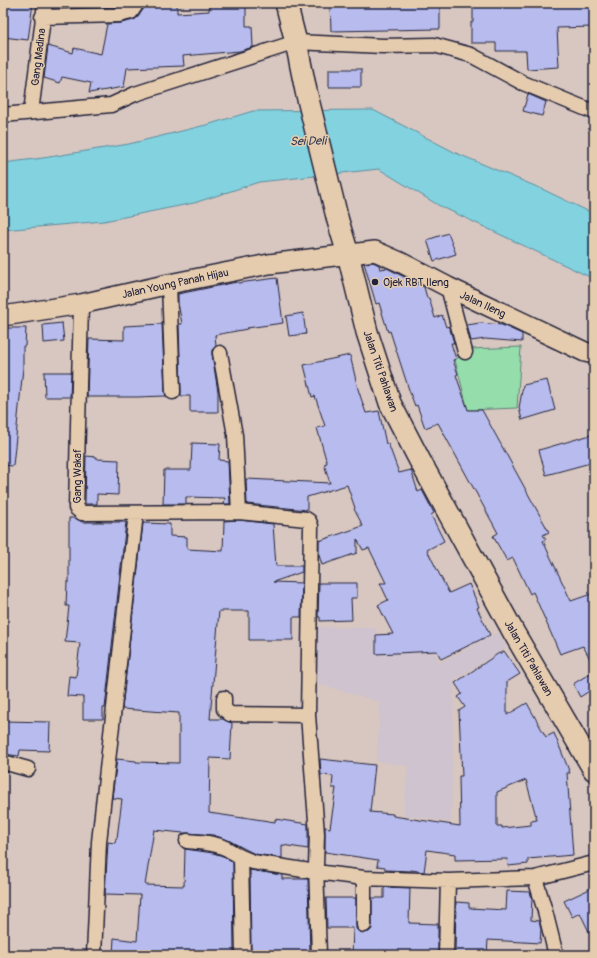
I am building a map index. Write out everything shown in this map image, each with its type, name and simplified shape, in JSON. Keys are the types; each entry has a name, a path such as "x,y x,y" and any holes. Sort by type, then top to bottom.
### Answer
{"main road":[{"name":"Jalan Titi Pahlawan","path":"286,3 338,221 348,254 367,332 390,402 419,459 514,633 594,770"}],"street":[{"name":"Gang Madina","path":"32,112 44,3"},
{"path":"42,17 119,15 131,12 137,3"},
{"path":"3,115 111,105 135,94 296,42 383,46 434,45 471,55 523,83 594,112"},
{"name":"Jalan Ileng","path":"348,254 375,251 585,352 594,354"},
{"name":"Jalan Young Panah Hijau","path":"3,316 81,304 169,284 269,264 348,254"},
{"path":"169,284 172,392"},
{"path":"448,287 465,352"},
{"name":"Gang Wakaf","path":"81,304 76,508 82,513 239,512 306,519 309,521 311,526 308,715 317,834 316,869 318,955"},
{"path":"220,353 235,435 239,512"},
{"path":"94,955 99,842 136,513"},
{"path":"224,698 224,708 230,714 308,715"},
{"path":"3,762 28,769"},
{"path":"187,841 214,844 253,862 316,869 364,878 448,881 535,878 594,863"},
{"path":"241,857 243,955"},
{"path":"364,878 364,925"},
{"path":"535,878 556,955"},
{"path":"446,955 448,881"}],"shaded area":[{"path":"311,627 376,628 376,634 429,632 439,663 498,632 506,648 454,680 451,822 403,815 408,766 377,761 380,702 315,683"}],"green space":[{"path":"521,347 517,408 468,410 455,360 470,349"}],"water":[{"name":"Sei Deli","path":"373,110 456,153 542,189 594,214 594,279 438,205 379,169 259,182 194,203 104,221 3,230 3,163 129,144 210,124 253,111"}],"building":[{"path":"7,3 33,3 28,40 3,37"},
{"path":"145,3 177,3 177,13 209,11 209,3 246,3 246,26 252,26 253,47 240,51 183,56 184,66 127,68 124,87 89,93 91,83 62,77 60,83 44,78 48,46 73,53 74,48 101,54 107,24 134,20 144,8"},
{"path":"330,3 440,3 440,29 331,31"},
{"path":"473,3 594,3 594,27 557,28 559,67 527,69 526,51 496,51 496,43 471,43"},
{"path":"329,69 361,69 361,87 329,87"},
{"path":"528,94 546,102 542,116 523,111"},
{"path":"448,233 456,254 434,261 427,240"},
{"path":"373,262 379,265 380,269 387,268 410,280 411,286 419,284 424,287 435,318 442,315 446,327 449,326 454,343 451,343 456,359 453,360 458,374 456,375 468,410 482,410 549,532 543,535 546,539 543,541 571,601 594,593 594,666 583,646 560,654 533,592 530,594 513,558 507,561 493,536 498,533 438,423 425,428 417,405 415,406 410,393 390,331 388,332 379,303 376,304 364,263"},
{"path":"277,278 283,323 247,328 215,335 216,346 212,350 212,354 218,392 218,412 190,412 190,396 181,396 179,324 182,324 178,294 237,282"},
{"path":"303,313 306,334 289,336 286,316"},
{"path":"62,323 64,341 44,343 43,325"},
{"path":"480,323 502,325 522,334 522,342 485,339 471,341 467,325"},
{"path":"162,324 166,396 87,397 89,339 124,340 124,326"},
{"path":"3,328 26,328 25,346 23,346 23,368 13,466 3,465"},
{"path":"350,355 358,389 366,413 379,411 386,444 388,443 399,473 411,470 418,492 422,490 434,513 431,515 444,541 427,550 449,593 469,584 479,607 477,608 490,635 441,659 437,651 376,654 376,635 393,634 378,605 388,600 380,583 386,583 369,548 363,550 357,539 357,553 322,565 319,555 319,541 363,526 354,509 355,508 347,485 307,497 307,510 247,504 246,479 330,483 324,464 327,463 317,428 325,426 315,396 312,397 304,365"},
{"path":"44,372 71,372 70,397 45,397"},
{"path":"547,380 555,410 522,420 519,408 523,385"},
{"path":"594,434 594,462 546,475 539,450"},
{"path":"192,443 220,444 219,460 228,461 230,504 224,504 225,498 186,497 186,504 163,504 164,470 191,470"},
{"path":"86,456 97,457 97,459 119,460 118,495 97,494 97,504 85,504"},
{"path":"69,518 75,518 82,522 126,522 105,708 103,708 103,719 83,719 83,697 67,696 69,676 76,677 80,643 65,642 69,606 66,606 67,582 69,582"},
{"path":"239,520 273,524 276,566 302,566 302,572 273,582 302,583 301,617 293,617 293,640 249,640 249,611 219,611 210,719 223,719 232,723 230,759 210,758 209,813 275,822 275,819 308,824 308,849 282,845 282,858 255,854 228,840 213,835 154,830 145,885 184,886 185,849 213,853 223,856 233,862 234,955 113,955 114,938 137,941 140,895 105,894 108,842 115,843 117,838 122,799 112,798 117,759 136,762 179,763 179,713 122,709 143,523 170,524 170,536 187,537 187,549 223,551 224,521"},
{"path":"319,583 357,583 357,598 351,598 352,620 320,621 320,617 318,617"},
{"path":"504,651 520,674 507,682 507,715 527,703 546,737 554,733 570,773 567,773 573,855 528,859 528,864 508,866 507,859 455,860 455,854 427,850 424,872 411,870 385,870 385,867 377,866 378,860 325,852 325,827 330,828 336,788 332,788 333,776 321,775 320,759 375,765 370,812 393,814 393,816 460,826 459,776 462,776 459,711 465,707 458,697 462,694 455,683 499,653 500,654","holes":["526,780 537,820 531,821 531,825 502,828 502,826 497,826 497,792"]},
{"path":"594,671 594,688 580,697 573,684"},
{"path":"3,721 50,722 49,751 20,750 19,756 3,754"},
{"path":"250,870 282,875 282,879 308,879 310,955 251,955"},
{"path":"384,887 410,888 409,923 438,924 438,953 422,952 422,955 352,955 353,928 327,928 326,898 356,898 356,929 359,932 369,932 372,929 372,898 384,898"},
{"path":"594,887 594,942 580,913 572,917 564,901"},
{"path":"507,891 530,892 532,898 531,920 539,921 541,929 540,943 488,940 487,955 455,954 456,902 469,903 469,908 506,910"}],"place":[{"name":"Ojek RBT Ileng","path":"375,282"}]}
